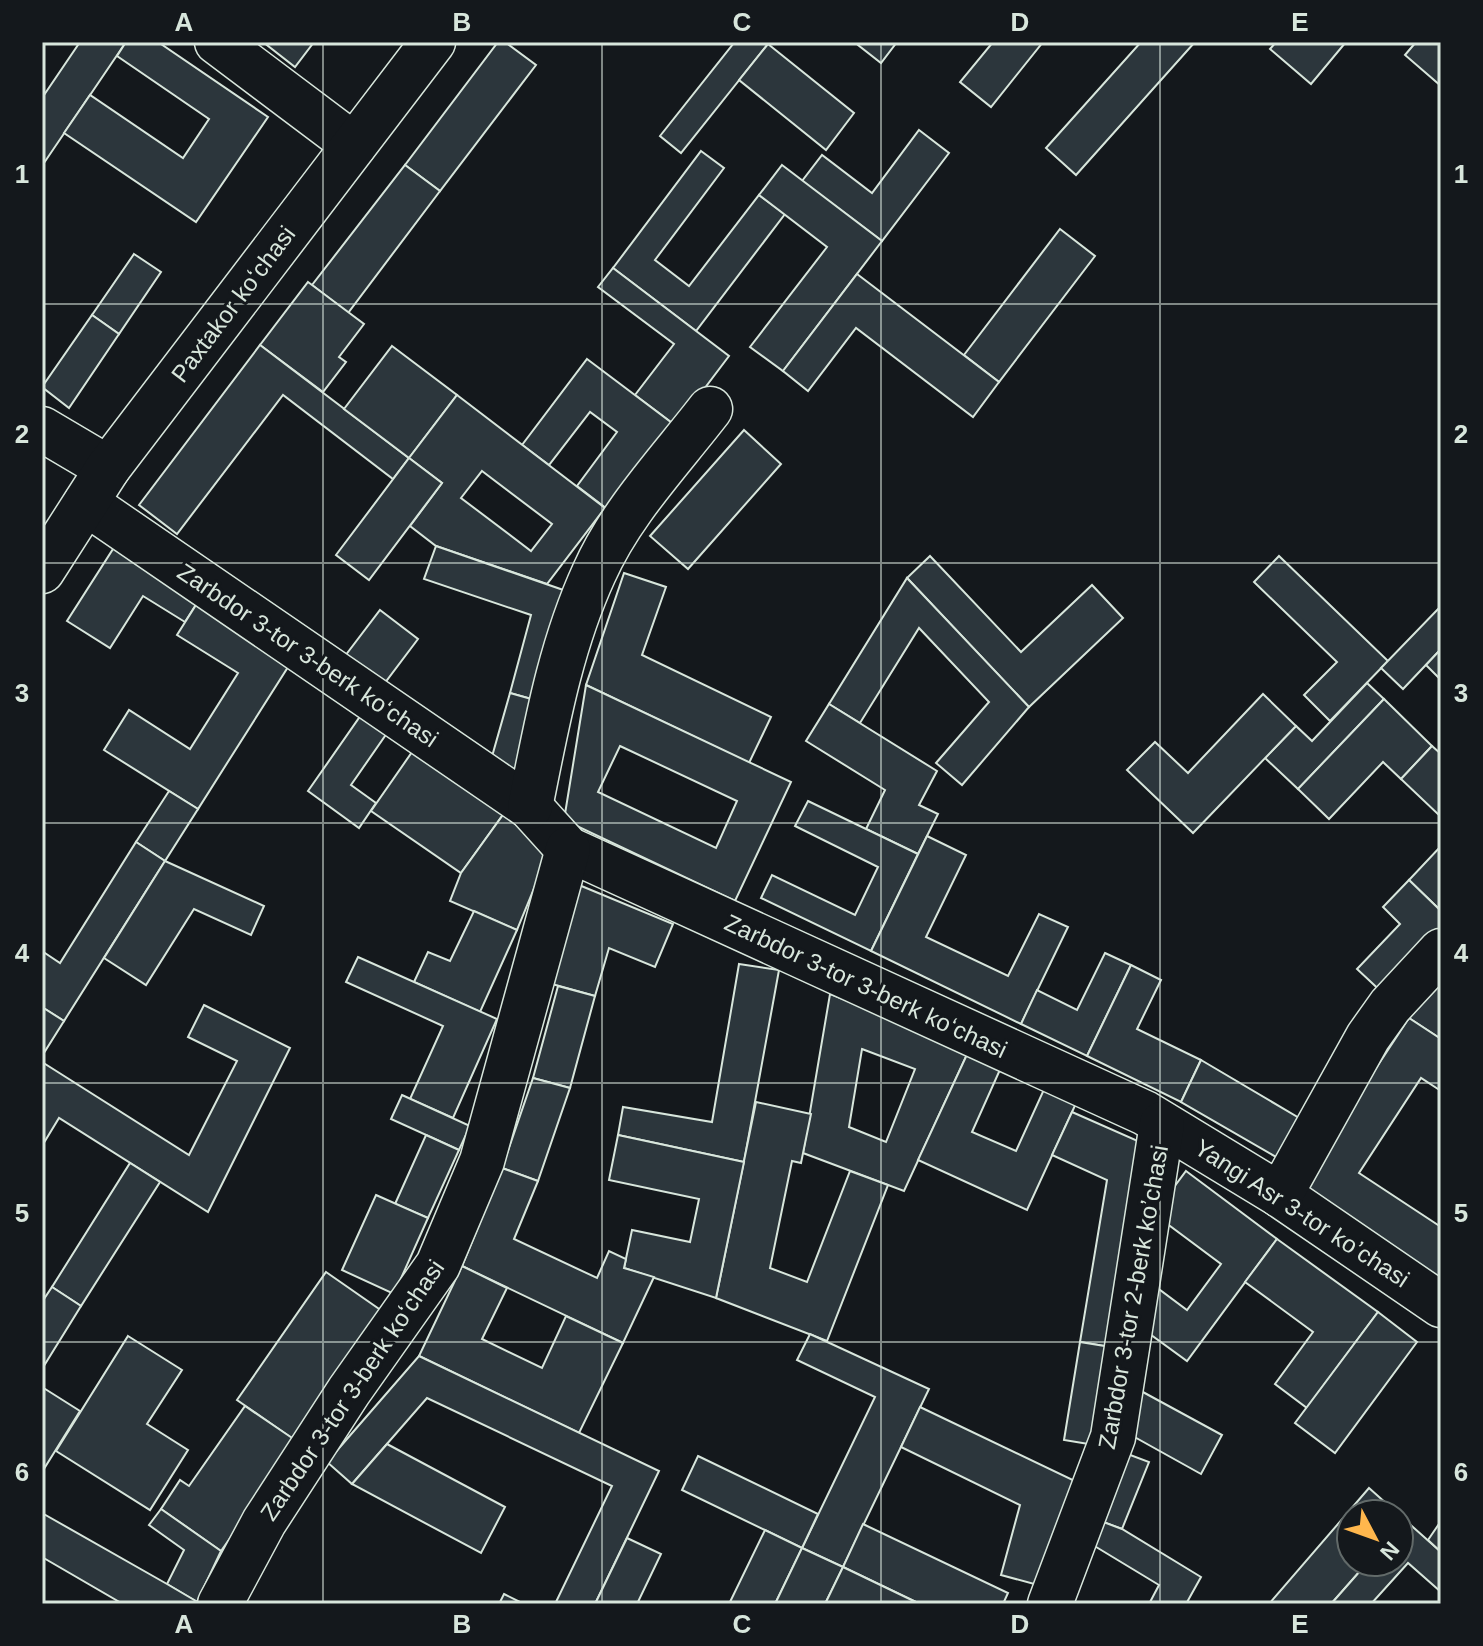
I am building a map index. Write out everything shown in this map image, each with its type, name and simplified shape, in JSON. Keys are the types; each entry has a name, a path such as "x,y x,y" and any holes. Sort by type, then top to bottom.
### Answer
{"street":[{"path":"217,42 354,145"},
{"name":"Paxtakor koʻchasi","path":"42,571 97,485 433,42"},
{"path":"530,807 553,693 594,571 629,513 710,409"},
{"name":"Zarbdor 3-tor 3-berk koʻchasi","path":"42,429 97,485 530,807 568,849 1145,1113 1162,1124"},
{"name":"Zarbdor 3-tor 3-berk koʻchasi","path":"220,1604 264,1522 349,1391 438,1265 482,1161 568,849"},
{"path":"1280,1195 1368,1037 1390,1006 1441,951"},
{"name":"Yangi Asr 3-tor koʼchasi","path":"1162,1124 1280,1195 1441,1305"},
{"name":"Zarbdor 3-tor 2-berk koʼchasi","path":"1050,1604 1113,1437 1162,1124"}],"building":[{"path":"80,42 126,42 44,163 42,98"},
{"path":"126,42 158,42 268,117 196,222 64,133 90,95 183,158 209,119 117,56"},
{"path":"263,42 314,42 295,67"},
{"path":"498,42 505,42 536,65 440,191 405,165"},
{"path":"731,42 768,44 681,153 660,136 733,44"},
{"path":"860,42 897,42 881,63 858,45"},
{"path":"993,42 1043,42 991,107 960,82"},
{"path":"1141,42 1195,42 1076,175 1046,148"},
{"path":"1276,42 1346,42 1311,84 1270,49"},
{"path":"1416,42 1441,42 1441,86 1405,55"},
{"path":"768,44 854,113 826,150 739,80"},
{"path":"919,130 949,153 882,241 802,181 822,155 872,193"},
{"path":"701,151 724,168 655,260 689,286 759,195 785,214 696,331 613,268"},
{"path":"405,165 440,191 348,313 312,285"},
{"path":"782,165 882,241 783,371 750,347 827,247 759,195"},
{"path":"1060,229 1095,256 999,382 964,355"},
{"path":"134,254 161,272 119,334 92,315"},
{"path":"613,268 729,356 676,426 635,395 674,344 598,287"},
{"path":"857,274 999,382 973,417 856,328 808,391 783,371"},
{"path":"308,282 364,324 339,357 346,362 323,392 260,345"},
{"path":"92,315 119,334 69,408 42,387"},
{"path":"260,345 409,458 393,479 283,395 177,534 139,505"},
{"path":"392,346 457,395 409,458 344,409"},
{"path":"587,359 676,426 611,512 577,486 617,432 590,412 549,465 522,445"},
{"path":"457,395 605,508 547,584 436,546 410,526 442,483 409,458","holes":["482,471 552,524 531,551 461,498"]},
{"path":"744,430 781,464 688,569 650,536"},
{"path":"409,458 442,483 369,580 336,555"},
{"path":"122,535 206,589 185,622 143,596 110,648 67,621"},
{"path":"436,546 572,593 542,702 510,693 531,615 424,579"},
{"path":"930,556 1021,652 1092,585 1123,618 1029,707 907,578"},
{"path":"1279,556 1388,661 1330,721 1304,695 1337,662 1254,582"},
{"path":"624,573 666,587 642,655 771,717 749,763 586,685"},
{"path":"907,578 1029,707 962,785 936,763 989,702 919,628 860,723 829,704"},
{"path":"201,597 295,656 198,809 104,750 129,710 190,749 238,673 177,635"},
{"path":"1441,606 1441,649 1403,689 1381,668"},
{"path":"380,610 418,639 384,684 345,656"},
{"path":"1441,649 1441,680 1426,665"},
{"path":"1367,683 1384,699 1298,789 1265,758 1296,726 1312,741"},
{"path":"586,685 791,782 735,901 564,820","holes":["620,746 737,801 716,848 598,792"]},
{"path":"510,693 542,702 522,776 489,767"},
{"path":"1263,694 1296,726 1193,833 1127,770 1155,742 1188,773"},
{"path":"1384,699 1432,746 1401,779 1383,762 1329,819 1298,789"},
{"path":"829,704 937,771 919,805 938,814 918,854 866,829 885,790 806,741"},
{"path":"368,705 394,723 351,785 376,803 359,828 308,791"},
{"path":"419,742 510,805 461,873 371,811"},
{"path":"1432,746 1441,754 1441,817 1401,779"},
{"path":"169,791 198,809 165,861 136,842"},
{"path":"808,801 918,854 871,951 761,898 772,875 855,915 878,867 795,826"},
{"path":"510,805 547,857 517,930 450,901 461,873"},
{"path":"927,836 966,855 926,937 1008,976 1039,914 1068,927 1021,1024 871,951"},
{"path":"136,842 165,861 64,1021 42,1007 42,951 60,963"},
{"path":"1441,846 1441,911 1409,880"},
{"path":"165,861 264,906 251,935 194,909 146,985 104,958"},
{"path":"1409,880 1441,911 1441,940 1386,996 1357,969 1400,924 1383,907"},
{"path":"579,885 673,924 655,967 609,948 595,996 552,984"},
{"path":"474,911 517,930 480,1012 414,982 428,952 450,961"},
{"path":"1105,953 1131,965 1087,1056 1021,1024 1037,990 1077,1010"},
{"path":"358,957 497,1019 453,1118 410,1099 443,1026 346,982"},
{"path":"739,964 779,970 744,1162 618,1135 623,1107 712,1122"},
{"path":"1131,965 1161,980 1137,1029 1201,1060 1181,1102 1087,1056"},
{"path":"1441,983 1441,1039 1409,1018"},
{"path":"558,986 595,996 570,1088 533,1078"},
{"path":"830,994 970,1048 904,1191 803,1153","holes":["862,1049 915,1069 886,1142 849,1127"]},
{"path":"204,1005 290,1048 208,1212 59,1118 42,1146 42,1062 189,1155 237,1061 188,1037"},
{"path":"42,1007 64,1021 42,1056"},
{"path":"1409,1018 1441,1039 1441,1091 1421,1078 1359,1173 1441,1227 1441,1279 1299,1185"},
{"path":"970,1048 1003,1063 972,1132 1016,1151 1046,1085 1078,1099 1027,1210 918,1160"},
{"path":"1201,1060 1306,1122 1283,1161 1181,1102"},
{"path":"533,1078 570,1088 538,1181 502,1168"},
{"path":"402,1095 470,1126 459,1150 391,1119"},
{"path":"756,1102 811,1114 801,1163 792,1161 770,1268 807,1282 850,1171 888,1185 827,1341 716,1298"},
{"path":"1072,1112 1156,1149 1123,1349 1080,1342 1107,1180 1052,1155"},
{"path":"426,1135 459,1150 428,1218 395,1204"},
{"path":"618,1135 744,1162 716,1298 624,1268 632,1230 690,1242 699,1199 609,1180"},
{"path":"130,1163 160,1182 81,1306 52,1287"},
{"path":"502,1168 538,1181 514,1239 597,1278 609,1251 626,1259 624,1268 654,1277 623,1343 462,1266"},
{"path":"1186,1171 1277,1239 1187,1361 1132,1321 1156,1287 1187,1310 1221,1264 1154,1214"},
{"path":"376,1195 428,1218 394,1294 342,1270"},
{"path":"1277,1239 1378,1312 1307,1408 1275,1384 1313,1332 1245,1282"},
{"path":"462,1266 507,1288 482,1339 542,1368 566,1316 623,1343 579,1433 419,1356"},
{"path":"326,1272 382,1311 293,1439 237,1400"},
{"path":"52,1287 81,1306 42,1369 42,1302"},
{"path":"1378,1312 1417,1342 1335,1453 1295,1423"},
{"path":"810,1334 929,1389 843,1567 802,1548 875,1397 797,1360"},
{"path":"128,1336 182,1370 147,1424 188,1450 150,1510 56,1451"},
{"path":"1080,1342 1123,1349 1107,1447 1064,1440"},
{"path":"419,1356 659,1471 595,1604 555,1604 612,1486 427,1398 352,1484 327,1462"},
{"path":"1130,1385 1222,1435 1201,1474 1122,1430"},
{"path":"42,1387 80,1411 42,1472"},
{"path":"245,1406 298,1442 221,1551 161,1509 180,1480 189,1486"},
{"path":"920,1407 1077,1482 1049,1588 1001,1575 1020,1505 901,1447"},
{"path":"387,1444 505,1507 481,1553 352,1484"},
{"path":"1117,1450 1149,1462 1122,1529 1090,1517"},
{"path":"698,1456 818,1514 802,1548 682,1490"},
{"path":"1369,1488 1380,1498 1360,1498"},
{"path":"161,1509 221,1551 197,1602 167,1584 184,1550 149,1525"},
{"path":"42,1513 201,1604 123,1604 42,1557"},
{"path":"1090,1517 1122,1529 1201,1577 1186,1604 1149,1604 1159,1585 1078,1536"},
{"path":"1441,1521 1441,1552 1428,1540"},
{"path":"863,1524 1008,1593 1003,1604 920,1604 843,1567"},
{"path":"1335,1527 1335,1578 1354,1578 1331,1604 1269,1604"},
{"path":"1415,1529 1441,1552 1441,1592 1415,1569"},
{"path":"765,1530 802,1548 775,1604 729,1604"},
{"path":"627,1538 661,1554 637,1604 595,1604"},
{"path":"802,1548 843,1567 825,1604 775,1604"},
{"path":"843,1567 920,1604 825,1604"},
{"path":"1354,1578 1394,1578 1371,1604 1331,1604"},
{"path":"504,1594 524,1604 499,1604"}]}
